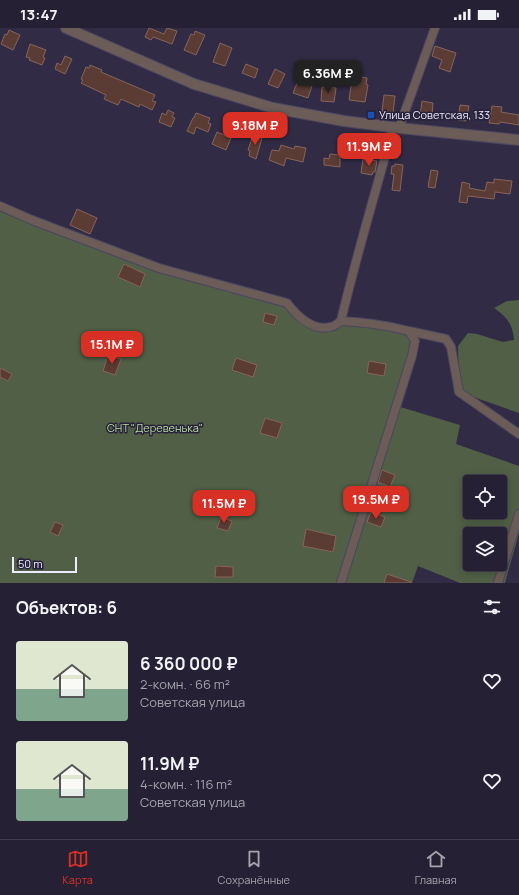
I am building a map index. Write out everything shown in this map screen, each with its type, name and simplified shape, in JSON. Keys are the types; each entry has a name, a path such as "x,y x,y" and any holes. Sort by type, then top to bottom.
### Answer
{"street":[{"path":"66,28 194,84 272,108 344,121 519,140"},
{"path":"341,321 353,270 396,127 435,28"},
{"path":"0,206 32,220 159,268 288,303 294,311 306,321 320,328 331,327 341,321 366,322 446,339 451,347 459,392 519,434"},
{"path":"341,583 412,356 415,341 409,331"},
{"path":"498,583 519,514"}],"green space":[{"name":"СНТ \"Деревенька\"","path":"0,206 159,268 287,303 319,328 341,321 409,331 415,341 397,406 460,425 456,444 519,466 519,533 505,583 460,583 418,566 412,583 0,583"},
{"path":"519,300 519,413 459,392 458,346 468,333 477,334 503,342 514,340 512,329 508,321 494,308 507,301"}],"building":[{"path":"149,28 164,34 167,28 177,31 172,44 153,37 151,40 145,37"},
{"path":"9,30 20,35 13,50 1,44 5,34 7,35"},
{"path":"195,31 205,35 196,55 184,50 191,34 194,35"},
{"path":"220,43 232,48 225,66 213,62"},
{"path":"30,44 46,50 42,65 29,60 30,58 26,57"},
{"path":"435,46 456,53 450,72 439,68 442,60 432,56"},
{"path":"65,56 72,59 65,74 55,69 57,63 61,65"},
{"path":"246,64 258,69 255,78 242,73"},
{"path":"90,65 102,70 101,72 155,95 152,101 156,102 152,110 140,104 139,107 121,99 118,105 104,99 106,95 81,83 86,67 89,68"},
{"path":"275,69 285,74 278,88 268,84"},
{"path":"357,76 367,78 366,84 368,85 365,102 349,100 352,79 356,80"},
{"path":"298,81 312,86 308,98 293,93"},
{"path":"322,87 336,88 334,102 321,101"},
{"path":"384,95 395,96 393,113 382,111"},
{"path":"422,101 433,103 432,116 420,115"},
{"path":"460,105 469,106 466,121 458,120"},
{"path":"492,106 502,107 501,112 519,115 519,125 500,122 499,124 489,123"},
{"path":"168,110 174,113 172,117 175,118 171,127 159,122 162,113 166,115"},
{"path":"196,113 210,118 208,123 211,124 208,132 196,127 194,134 187,131"},
{"path":"217,132 231,138 226,150 212,144"},
{"path":"253,135 262,138 256,159 249,156 250,151 248,150"},
{"path":"281,145 294,149 295,146 306,148 303,162 286,158 284,166 269,160 272,150 279,151"},
{"path":"330,154 340,155 340,167 324,165 324,158 329,159"},
{"path":"363,159 377,161 375,172 373,172 372,175 361,173"},
{"path":"395,164 403,165 400,191 392,190 394,174 391,174 392,166 395,166"},
{"path":"431,170 438,171 435,188 428,187"},
{"path":"494,179 512,181 510,194 495,192 494,199 468,196 467,203 459,202 462,182 470,184 469,188 485,191 487,182 494,183"},
{"path":"77,209 97,218 90,234 70,225"},
{"path":"124,264 145,274 140,287 118,277"},
{"path":"265,313 277,316 274,325 263,322"},
{"path":"108,355 121,359 115,375 103,371"},
{"path":"236,358 257,365 253,377 232,370"},
{"path":"369,361 386,364 384,376 367,373"},
{"path":"0,368 12,374 8,381 0,377"},
{"path":"265,418 282,423 277,438 260,433"},
{"path":"382,470 395,475 390,487 378,482"},
{"path":"351,493 362,497 359,505 349,501"},
{"path":"371,512 385,517 381,527 367,522"},
{"path":"221,517 232,521 228,531 217,528"},
{"path":"55,522 63,525 58,536 50,532"},
{"path":"306,529 336,536 333,552 303,546"},
{"path":"216,566 233,567 233,577 215,577"},
{"path":"387,574 411,582 411,583 384,583"}],"place":[{"name":"Улица Советская, 133","path":"371,115"}]}
